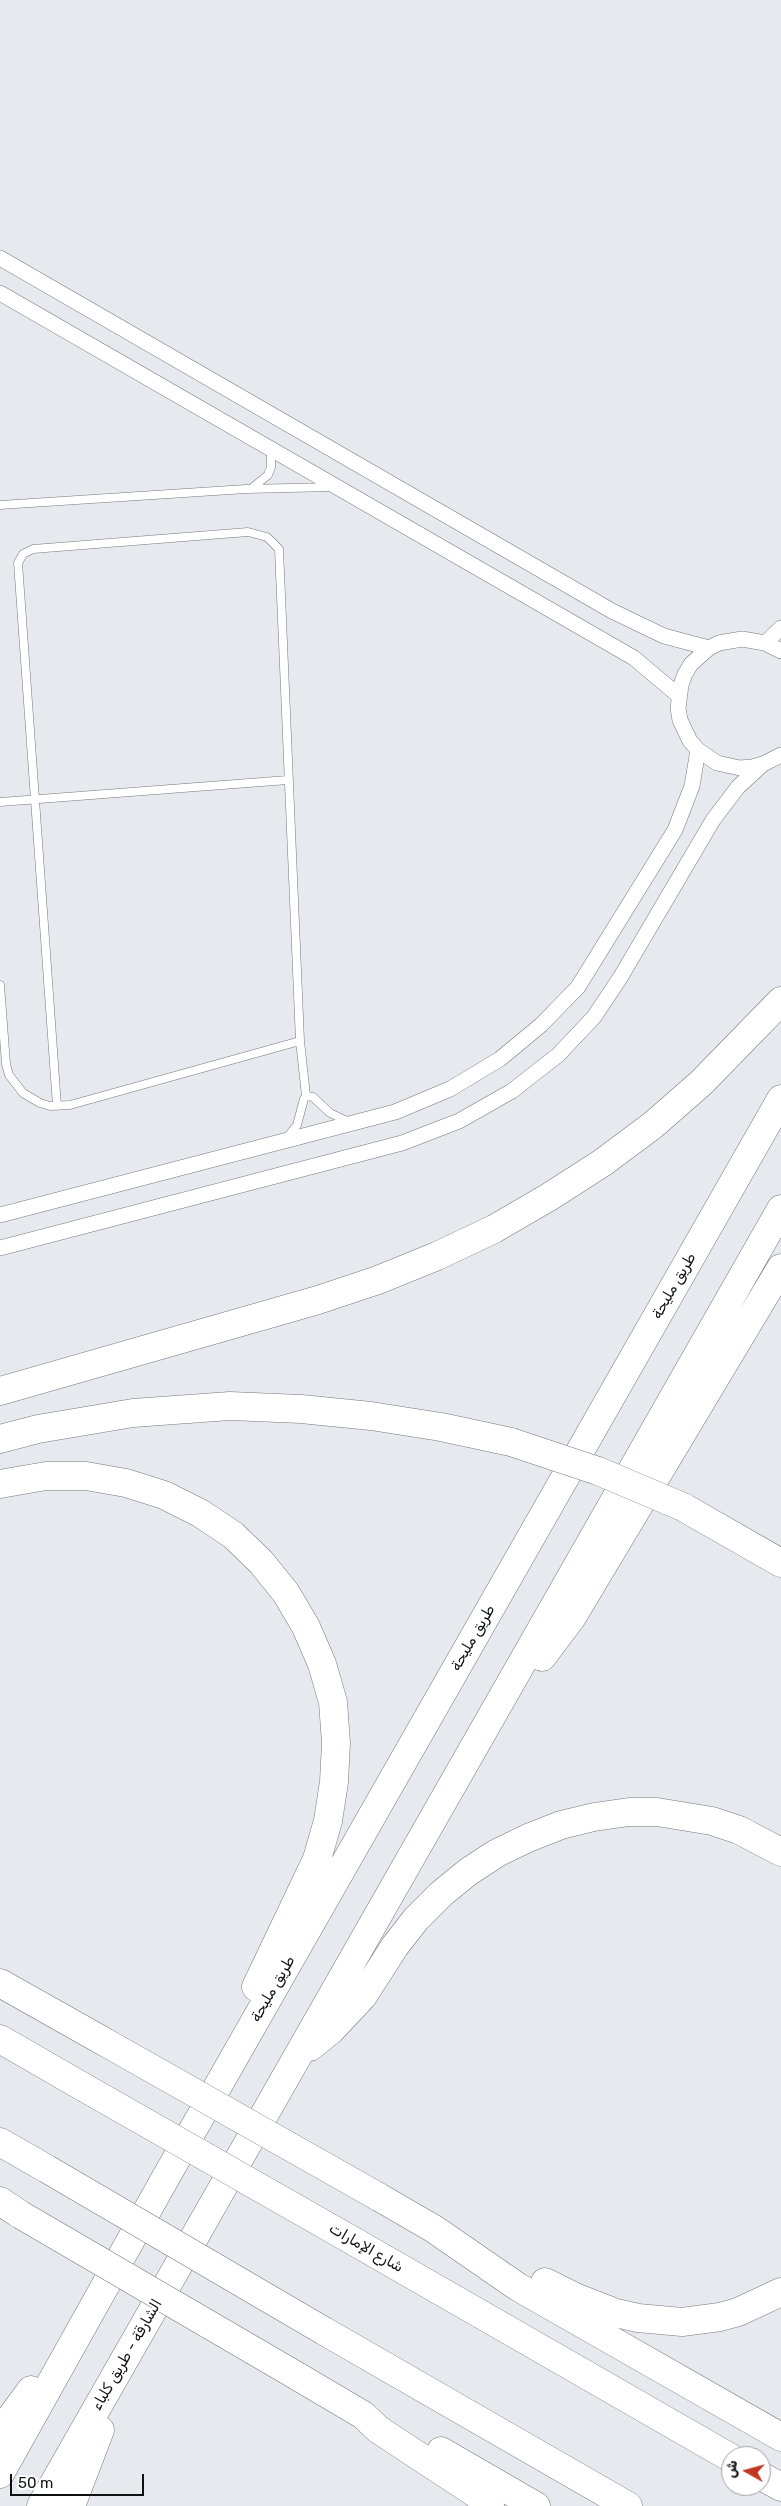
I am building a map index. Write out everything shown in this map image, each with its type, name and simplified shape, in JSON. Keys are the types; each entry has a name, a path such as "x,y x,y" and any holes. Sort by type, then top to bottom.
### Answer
{"highway":[{"path":"0,1391 318,1300 378,1280 437,1256 494,1229 602,1163 653,1125 714,1071 781,1001"},
{"name":"طريق مليحة","path":"77,2339 166,2177 781,1098"},
{"path":"296,2059 781,1208"},
{"path":"471,1752 572,1617 781,1268"},
{"path":"0,1439 38,1428 133,1412 230,1406 301,1409 371,1416 441,1427 511,1442 598,1471 683,1508 781,1563"},
{"path":"0,1484 46,1476 86,1476 126,1483 164,1495 200,1512 233,1535 262,1562 286,1593 306,1627 322,1664 332,1702 336,1743 334,1782 328,1821 317,1860 260,1979 231,2063"},
{"path":"296,2059 348,2014 363,1996 395,1946 416,1919 441,1894 468,1872 497,1853 528,1838 561,1825 594,1817 629,1812 657,1812 712,1821 739,1830 781,1852"},
{"path":"0,1983 377,2196 434,2230 518,2287 781,2437"},
{"name":"شارع الإمارات","path":"0,2039 721,2452"},
{"name":"الشارقة - طريق كلباء","path":"41,2506 296,2059"},
{"path":"0,2142 628,2506"},
{"path":"11,2208 363,2415 406,2432 536,2506"},
{"path":"434,2230 581,2300 638,2318 682,2322 720,2317 756,2306 781,2292"},
{"path":"0,2432 45,2371 77,2339"},
{"path":"0,2474 77,2339"},
{"path":"71,2506 130,2349"},
{"path":"363,2415 379,2430 474,2493 490,2506"}],"street":[{"path":"0,258 620,616 664,636 708,648"},
{"path":"0,293 634,658 679,696"},
{"path":"764,642 781,628"},
{"path":"763,764 740,768 728,766 717,763 698,750 684,731 680,720 679,696 683,680 691,664 708,648 719,643 742,639 764,642 781,652"},
{"path":"0,1215 353,1124 423,1102 475,1075 521,1043 560,1007 578,987 675,830 692,786 698,750"},
{"path":"0,1248 402,1143 459,1121 512,1091 558,1055 594,1017 620,978 712,820 732,793 763,764 781,755"}],"lane":[{"path":"246,489 258,485 268,475 272,458 271,449"},
{"path":"0,505 246,489 337,487"},
{"path":"57,1106 17,568 20,558 34,549 248,532 267,537 279,549 300,1041 306,1096 297,1125 284,1142"},
{"path":"0,802 288,780"},
{"path":"0,985 6,1064 9,1074 15,1084 31,1099 57,1106 70,1105 300,1041"},
{"path":"306,1096 313,1097 330,1113 353,1124"}]}
